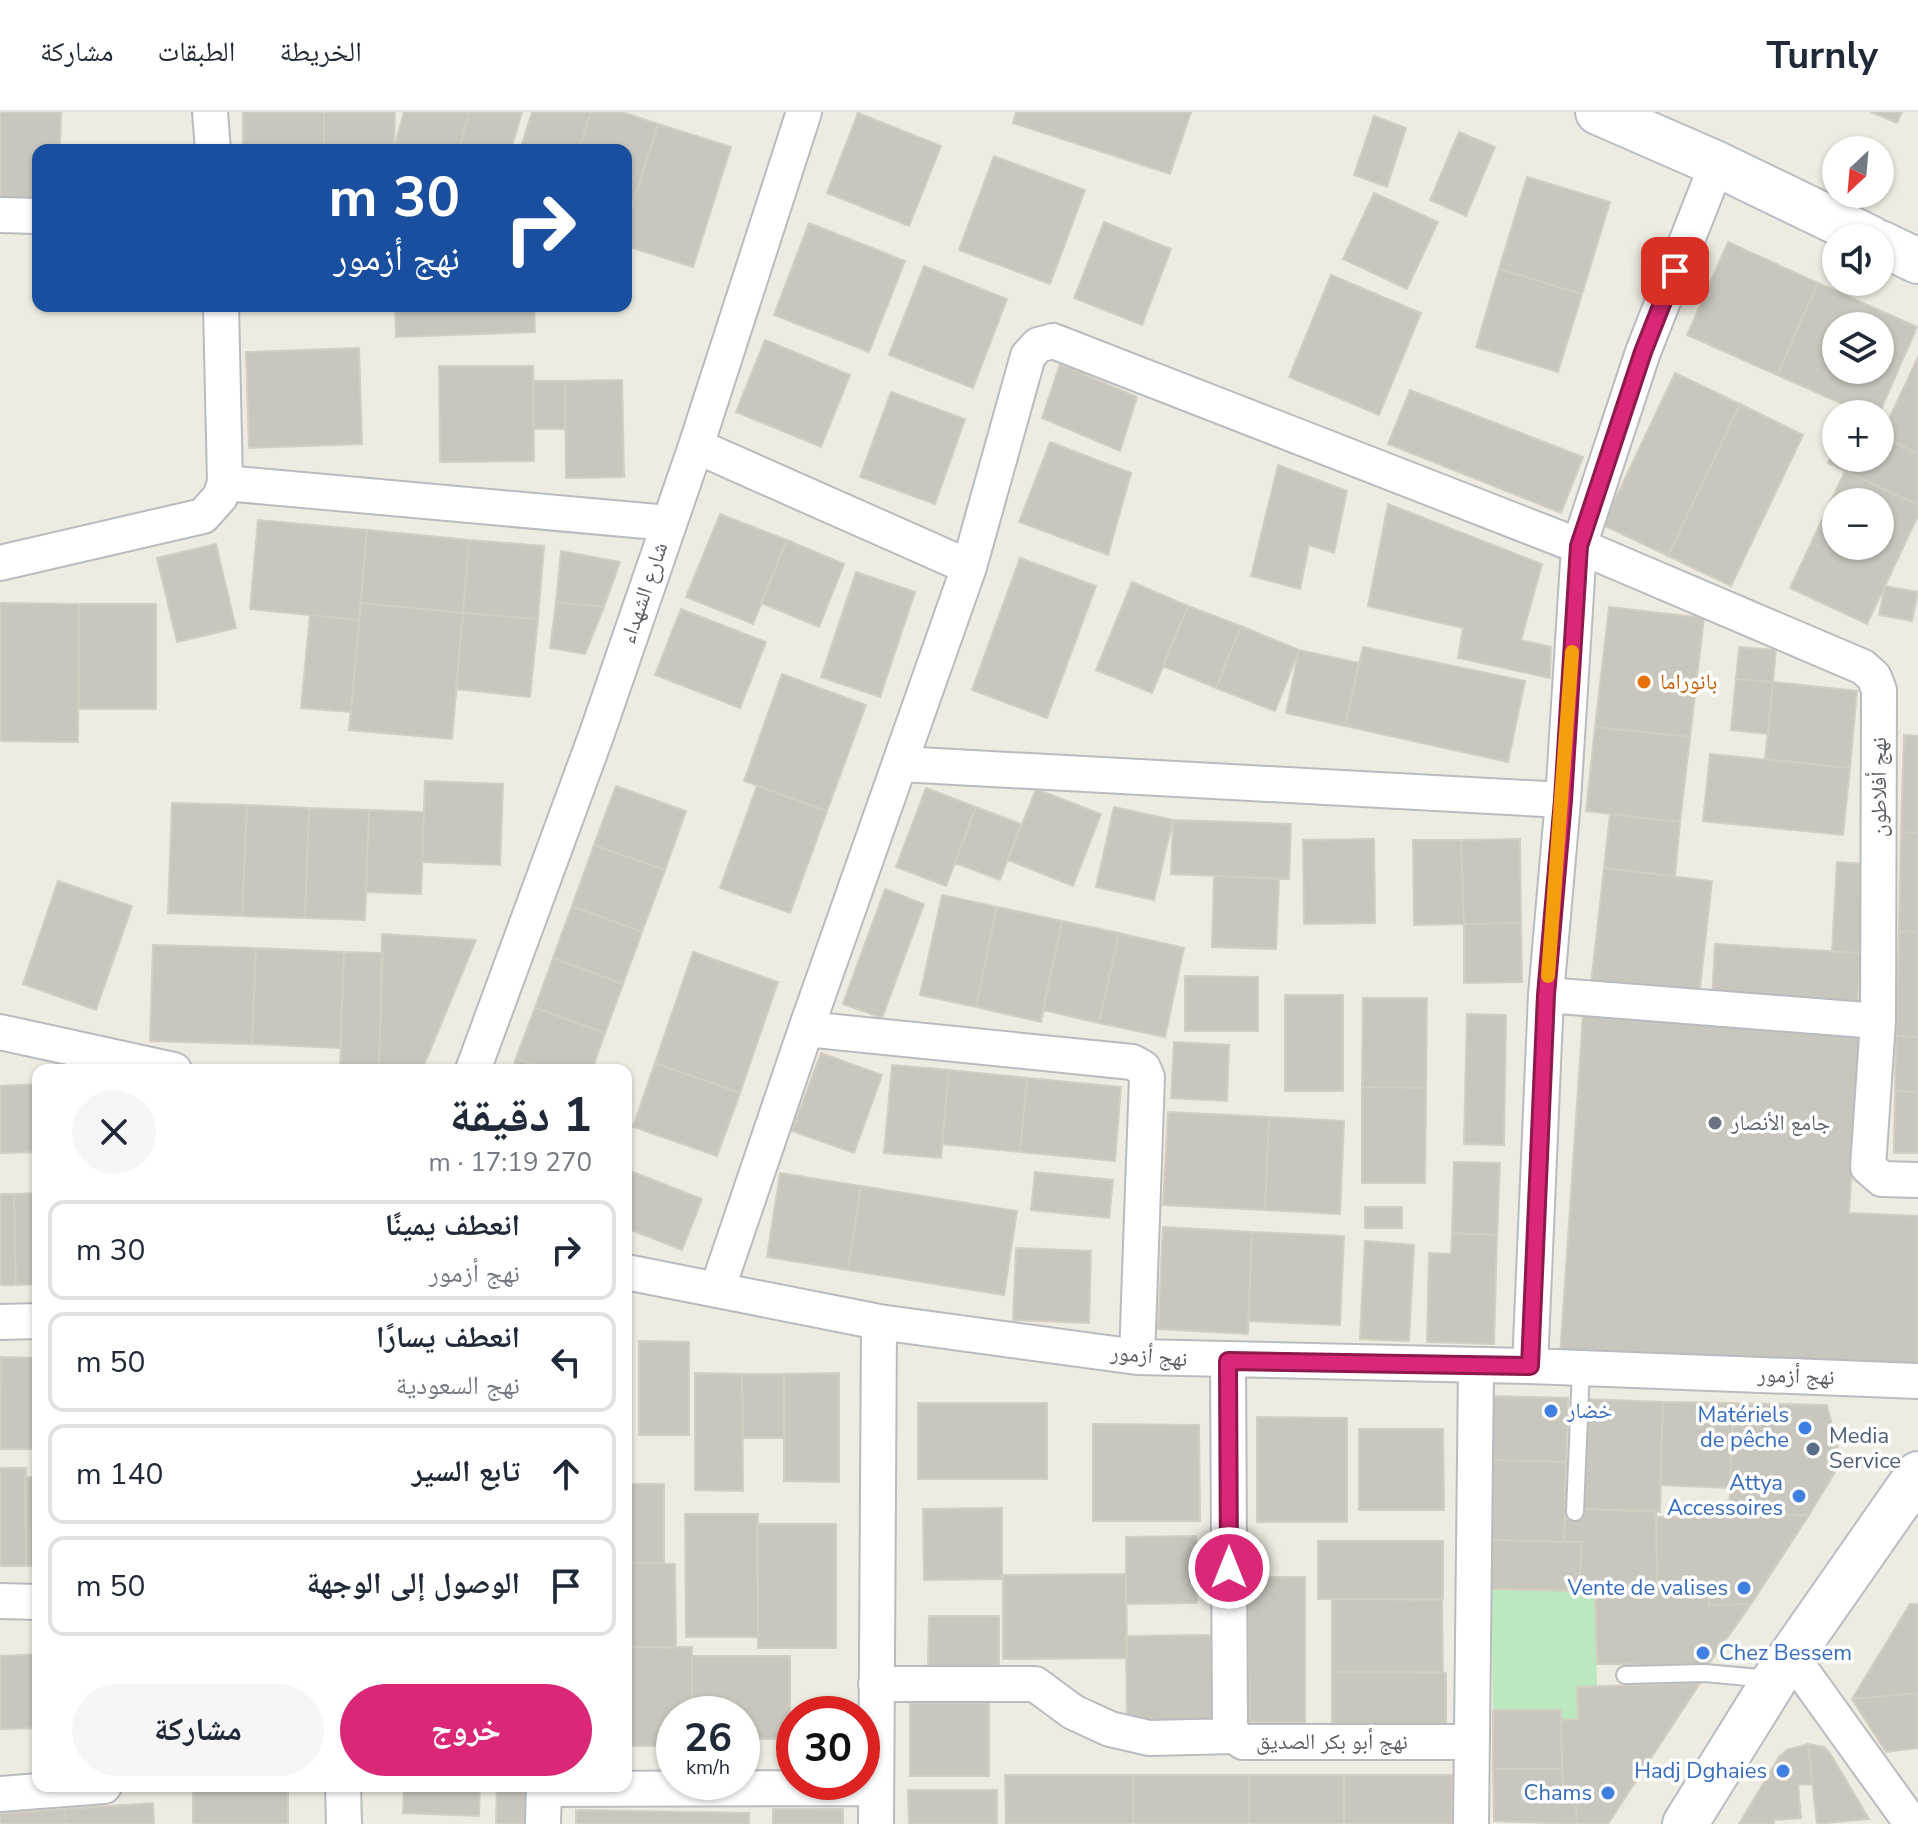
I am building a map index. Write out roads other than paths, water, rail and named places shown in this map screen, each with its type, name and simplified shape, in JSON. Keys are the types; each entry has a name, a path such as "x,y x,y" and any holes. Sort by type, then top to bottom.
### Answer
{"main road":[{"path":"1598,112 1717,164 1841,224"},
{"path":"1894,250 1918,261"},
{"path":"1685,1824 1783,1667 1914,1485"}],"street":[{"path":"210,112 213,144"},
{"name":"شارع الشهداء","path":"475,1064 596,736 696,446 804,112"},
{"path":"1530,1366 1546,995 1563,800 1579,546 1643,352 1717,164"},
{"path":"0,215 32,216"},
{"path":"0,563 203,516 220,497 225,483 221,312"},
{"path":"717,1290 969,567 1028,356 1038,345 1053,341 1579,546"},
{"path":"696,446 969,567"},
{"path":"225,483 668,523"},
{"name":"نهج أفلاطون","path":"1579,546 1863,667 1874,677 1879,690 1878,1021 1868,1167 1882,1179 1918,1180"},
{"path":"900,764 1563,800"},
{"path":"1546,995 1878,1021"},
{"path":"806,1029 1132,1062 1143,1068 1147,1077 1137,1357"},
{"path":"0,1032 144,1064"},
{"name":"نهج أزمور","path":"632,1273 879,1322 1137,1357 1530,1366 1918,1381"},
{"path":"0,1322 32,1321"},
{"path":"876,1696 879,1322"},
{"name":"نهج أبو بكر الصديق","path":"1228,1361 1230,1728 1235,1736 1243,1742 1472,1742"},
{"path":"1471,1824 1476,1366"},
{"path":"0,1601 32,1602"},
{"path":"1783,1667 1912,1824"},
{"path":"876,1684 1035,1684 1073,1712 1110,1729 1149,1738 1235,1736"},
{"path":"632,1787 776,1788"},
{"path":"0,1794 32,1792"},
{"path":"343,1792 344,1824"},
{"path":"543,1824 544,1792"},
{"path":"875,1800 876,1824"}],"lane":[{"path":"1575,1512 1581,1368"},
{"path":"1625,1675 1783,1667"}],"place":[{"name":"بانوراما","path":"1644,682"},
{"name":"جامع الأنصار","path":"1715,1123"},
{"name":"خضار","path":"1551,1411"},
{"name":"Matériels de pêche","path":"1805,1428"},
{"name":"Media Service","path":"1813,1449"},
{"name":"Attya Accessoires","path":"1799,1496"},
{"name":"Vente de valises","path":"1744,1588"},
{"name":"Chez Bessem","path":"1703,1653"},
{"name":"Hadj Dghaies","path":"1783,1771"},
{"name":"Chams","path":"1608,1793"}]}
